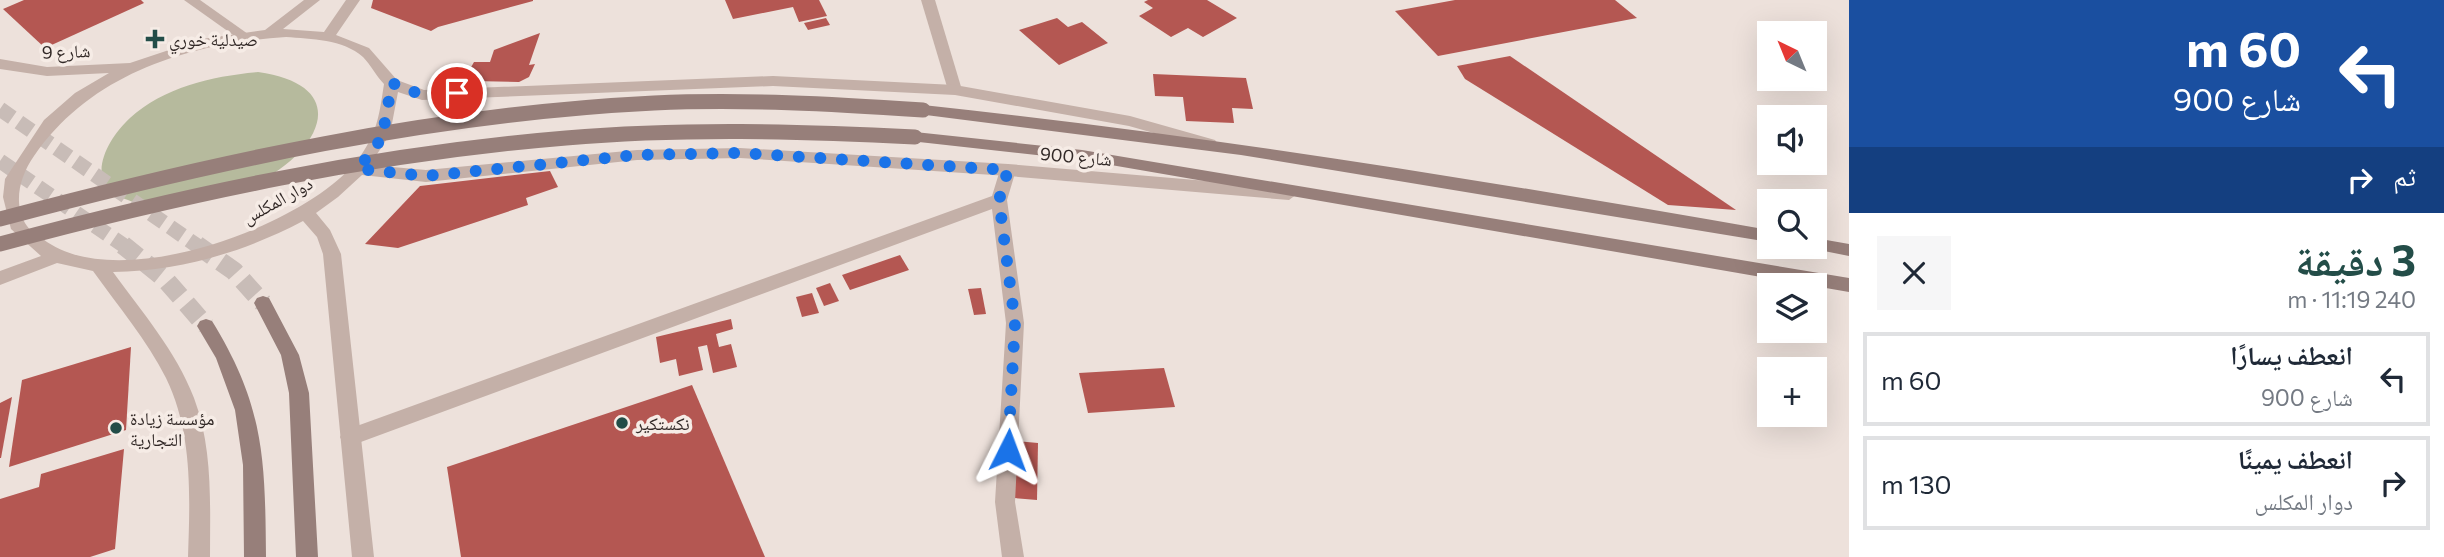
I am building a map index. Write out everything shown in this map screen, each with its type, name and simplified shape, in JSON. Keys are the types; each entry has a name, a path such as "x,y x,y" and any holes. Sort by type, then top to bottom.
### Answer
{"main road":[{"path":"0,219 204,166 418,127 536,113 748,101 923,110 1032,121 1405,173 1757,234"},
{"path":"0,244 211,190 307,169 442,148 648,131 828,130 1082,156 1849,285"},
{"path":"1827,246 1849,250"},
{"path":"263,303 290,355 299,393 307,557"},
{"path":"206,326 229,359 247,407 254,465 255,557"}],"street":[{"path":"191,0 241,34"},
{"path":"270,32 313,0"},
{"path":"328,36 354,0"},
{"path":"928,0 955,90"},
{"name":"دوار المكلس","path":"270,32 328,36 364,51 392,83 382,138 358,169 305,212 240,244 179,260 99,266 56,257 19,229 6,185 36,137 79,98 134,66 188,46 241,34 270,32"},
{"name":"شارع 9","path":"0,64 30,71 58,72 134,66"},
{"path":"392,83 422,95 773,81 955,90 1130,121 1220,147"},
{"name":"شارع 900","path":"358,169 426,176 637,155 740,153 1008,170 1330,197"},
{"path":"1008,170 999,200 1015,323 1006,502 1013,557"},
{"path":"350,437 999,200"},
{"path":"305,212 324,234 332,254 363,557"},
{"path":"0,278 56,257"},
{"path":"99,266 175,377 193,426 200,511 199,557"}],"green space":[{"path":"258,72 289,80 308,91 317,106 317,122 310,139 296,156 277,171 247,187 150,205 125,199 112,192 104,183 103,161 113,137 143,107 190,85"}],"building":[{"path":"24,0 141,0 144,3 45,48 3,9"},
{"path":"373,0 533,1 431,31 371,8"},
{"path":"725,0 819,0 827,16 799,22 793,7 733,19"},
{"path":"1207,0 1237,18 1203,37 1188,28 1171,37 1139,16 1153,8 1144,2"},
{"path":"1455,0 1615,0 1637,18 1438,56 1395,11"},
{"path":"826,18 830,25 808,30 804,23"},
{"path":"1057,18 1068,27 1082,22 1108,43 1059,65 1019,30"},
{"path":"540,33 529,65 535,64 529,77 519,82 472,81 466,76 474,62 490,62 494,50"},
{"path":"1510,56 1736,210 1668,205 1465,79 1457,66"},
{"path":"1153,74 1246,78 1253,109 1232,108 1234,123 1186,121 1183,97 1155,96"},
{"path":"550,171 558,187 526,198 528,205 398,248 365,244 420,186"},
{"path":"900,255 909,270 850,290 842,275"},
{"path":"830,283 839,301 824,306 816,288"},
{"path":"981,288 986,314 974,315 968,289"},
{"path":"812,293 819,313 802,317 796,297"},
{"path":"731,319 733,329 716,334 719,347 731,344 737,367 713,373 707,345 698,347 703,370 679,376 676,359 660,363 656,337"},
{"path":"131,347 126,430 9,467 22,380"},
{"path":"1164,368 1175,407 1088,413 1079,373"},
{"path":"692,385 765,557 461,557 447,467"},
{"path":"12,397 1,458 0,458 0,403"},
{"path":"1016,441 1038,443 1037,500 1014,498"},
{"path":"124,449 115,549 90,557 0,557 0,499 39,487 41,474"}],"tunnel":[{"path":"0,109 199,247"},
{"path":"0,161 126,247"},
{"path":"123,245 164,278 206,326"},
{"path":"197,245 234,271 263,303"}],"place":[{"name":"صيدلية خوري","path":"155,39"},
{"name":"نكستكير","path":"622,423"},
{"name":"مؤسسة زيادة التجارية","path":"116,428"}],"route":[{"path":"457,93 422,95 392,83 382,138 358,169 426,176 530,163 637,155 740,153 1008,170 999,200 1015,323 1008,450"}]}
